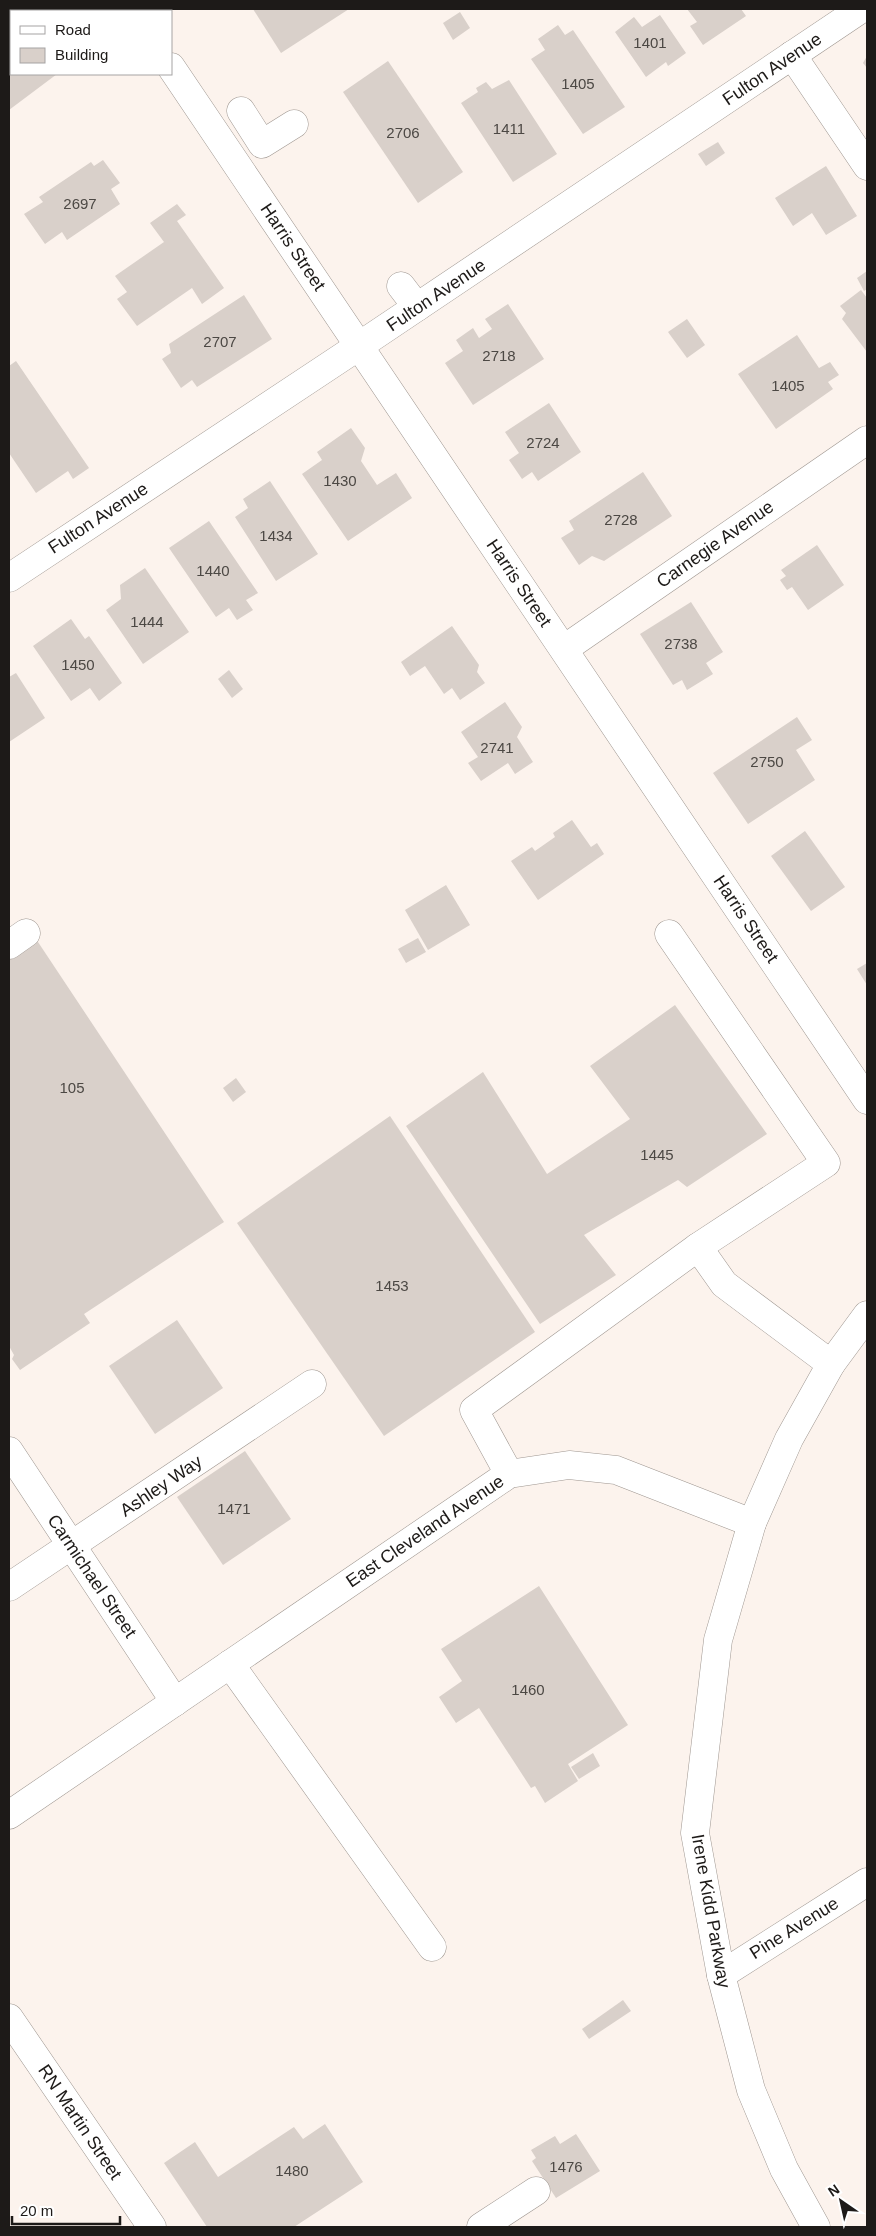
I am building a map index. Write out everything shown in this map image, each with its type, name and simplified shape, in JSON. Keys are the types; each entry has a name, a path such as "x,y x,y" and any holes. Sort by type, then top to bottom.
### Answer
{"street":[{"name":"Fulton Avenue","path":"9,578 359,346 409,297 792,55 860,9"},
{"path":"792,55 867,166"},
{"name":"Harris Street","path":"172,68 867,1100"},
{"path":"241,111 262,144 294,124"},
{"name":"Carnegie Avenue","path":"564,649 867,440"},
{"path":"509,1474 474,1410 698,1247 826,1163 669,934"},
{"path":"698,1247 724,1284 831,1364"},
{"path":"752,1523 789,1439 831,1364 867,1315"},
{"name":"Ashley Way","path":"9,1587 312,1384"},
{"name":"Carmichael Street","path":"9,1451 175,1702"},
{"name":"East Cleveland Avenue","path":"9,1815 509,1474 570,1465 616,1470 752,1523"},
{"name":"Irene Kidd Parkway","path":"752,1523 718,1640 695,1833 721,1975 751,2090 784,2169 816,2227"},
{"path":"230,1664 432,1947"},
{"name":"Pine Avenue","path":"721,1975 867,1882"},
{"name":"RN Martin Street","path":"13,2034 152,2227"},
{"path":"481,2227 536,2191"}],"building":[{"path":"253,9 349,9 281,53"},
{"path":"687,9 741,9 746,16 703,45 690,26 697,22"},
{"path":"460,12 470,28 453,40 443,23"},
{"path":"9,13 10,75 56,75 9,110"},
{"path":"660,15 686,53 668,66 666,62 646,77 615,32 634,17 642,27"},
{"path":"558,25 565,35 573,30 625,107 583,134 531,59 545,50 538,39"},
{"path":"867,56 867,68 863,63"},
{"path":"388,61 463,172 418,203 343,92"},
{"path":"509,80 557,154 513,182 461,103 478,92 476,88 486,82 492,89"},
{"path":"718,142 725,153 706,166 698,154"},
{"path":"103,160 120,183 111,189 120,204 67,240 62,232 45,244 24,214 43,202 39,197 91,162 94,166"},
{"path":"826,166 857,216 826,235 812,213 793,226 775,198"},
{"path":"177,204 186,215 177,221 224,288 202,304 192,288 137,326 117,299 127,292 115,276 164,242 150,223"},
{"path":"867,271 867,289 864,291 857,278"},
{"path":"861,290 867,298 867,352 842,319 846,313 840,306"},
{"path":"244,295 272,339 197,387 192,380 181,388 162,359 171,353 169,344"},
{"path":"508,304 544,359 473,405 445,363 463,351 456,340 473,328 479,338 492,329 485,319"},
{"path":"687,319 705,345 687,358 668,332"},
{"path":"797,335 819,368 830,362 839,375 828,382 833,389 776,429 738,374"},
{"path":"16,361 89,468 73,479 68,471 36,493 9,453 9,366"},
{"path":"549,403 581,452 538,481 532,472 522,479 509,460 519,453 505,432"},
{"path":"351,428 365,448 361,461 377,485 396,473 412,498 348,541 302,474 322,460 317,452"},
{"path":"643,472 672,516 604,561 592,556 579,565 561,538 574,530 569,521"},
{"path":"270,481 318,554 276,581 235,517 248,508 243,499"},
{"path":"209,521 258,593 246,600 253,610 237,620 229,608 216,617 169,548"},
{"path":"817,545 844,585 808,610 792,587 787,590 780,580 786,576 781,570"},
{"path":"145,568 189,632 143,664 106,610 121,599 120,585"},
{"path":"691,602 723,652 706,663 713,674 687,690 682,680 673,685 640,634"},
{"path":"71,619 85,639 89,636 122,683 99,701 90,688 71,701 33,646"},
{"path":"452,626 479,665 477,672 485,683 460,700 452,688 444,694 425,666 410,676 401,662"},
{"path":"229,670 243,689 232,698 218,679"},
{"path":"16,673 45,718 9,742 9,677"},
{"path":"505,702 522,727 517,737 533,762 515,774 508,763 481,781 468,763 478,757 461,732"},
{"path":"797,717 812,740 796,750 815,780 748,824 713,773"},
{"path":"572,820 591,847 597,843 604,854 538,900 511,861 532,847 535,851 555,837 553,833"},
{"path":"805,831 845,887 811,911 771,856"},
{"path":"446,885 470,925 428,950 405,910"},
{"path":"34,936 224,1222 84,1314 90,1323 20,1370 12,1359 14,1355 9,1346 9,953"},
{"path":"418,938 426,952 406,963 398,949"},
{"path":"867,963 867,985 857,969"},
{"path":"675,1005 767,1134 687,1187 678,1180 584,1235 616,1275 540,1324 406,1126 483,1072 547,1174 630,1119 590,1066"},
{"path":"236,1078 246,1092 233,1102 223,1088"},
{"path":"390,1116 535,1332 384,1436 237,1223"},
{"path":"177,1320 223,1388 155,1434 109,1366"},
{"path":"245,1451 291,1519 223,1565 177,1497"},
{"path":"539,1586 628,1725 568,1764 578,1781 545,1803 535,1786 531,1788 479,1708 456,1723 439,1697 462,1681 441,1649"},
{"path":"593,1753 600,1766 579,1779 571,1767"},
{"path":"623,2000 631,2011 589,2039 582,2029"},
{"path":"325,2124 363,2182 294,2227 207,2227 164,2163 195,2142 218,2177 294,2127 303,2139"},
{"path":"576,2134 600,2171 556,2198 532,2161 536,2158 531,2150 555,2136 560,2144"}]}
